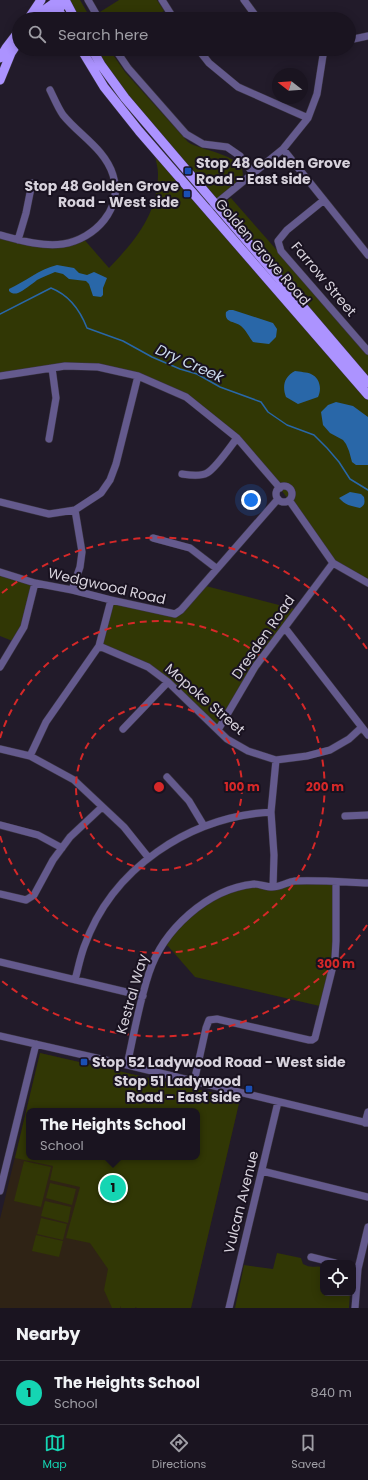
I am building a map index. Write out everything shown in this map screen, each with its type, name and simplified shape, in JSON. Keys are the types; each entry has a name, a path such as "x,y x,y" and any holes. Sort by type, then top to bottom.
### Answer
{"main road":[{"path":"33,12 41,0"},
{"path":"43,12 55,4 65,0 71,12"},
{"path":"0,58 12,40"},
{"path":"0,80 12,50"},
{"name":"Golden Grove Road","path":"85,56 104,87 135,125 211,207 368,383"},
{"name":"Golden Grove Road","path":"96,56 124,98 211,207 368,395"}],"street":[{"path":"88,0 95,12"},
{"path":"162,0 170,12"},
{"path":"244,0 253,12"},
{"path":"356,39 368,36"},
{"path":"120,56 128,68 186,134 203,144 227,147 240,156 253,173"},
{"path":"204,56 209,63 238,87 308,118"},
{"path":"211,207 283,148 308,118 317,94 323,56"},
{"path":"0,235 41,244 62,244 74,241 91,233 100,225 109,215 114,201 115,187 113,175 107,161 93,144 63,114 50,90"},
{"path":"283,148 368,255"},
{"path":"18,240 26,213 32,183"},
{"name":"Farrow Street","path":"324,200 287,230 278,241 281,251 368,351"},
{"path":"0,376 65,366 98,367 138,376 186,397 237,438 280,488"},
{"path":"49,439 56,398 52,368"},
{"path":"0,502 49,514 75,510 101,493 110,480 116,464 138,376"},
{"path":"182,474 206,474 218,462 237,438"},
{"path":"285,486 290,488 292,496 289,500 282,501 278,499 277,494 280,488 285,486"},
{"name":"Wedgwood Road","path":"0,572 35,583 175,614 181,610 216,568 278,499"},
{"path":"289,500 333,563 368,583"},
{"path":"72,590 80,567 82,552 75,510"},
{"path":"153,538 190,548 216,568"},
{"name":"Dresden Road","path":"218,730 254,667 333,563"},
{"path":"0,667 24,627 35,583"},
{"path":"30,756 46,722 99,646 111,600"},
{"path":"285,628 368,735"},
{"name":"Mopoke Street","path":"99,646 148,668 168,682 227,739 248,751 276,760 307,756 330,750 349,739 362,727"},
{"path":"122,729 168,682"},
{"path":"0,749 30,756 74,780 124,827 148,857"},
{"path":"272,887 274,855 271,812 276,760"},
{"path":"167,777 189,800 204,826"},
{"path":"0,894 26,900 34,895 53,860 70,837 102,807"},
{"path":"75,980 84,948 101,913 113,894 128,876 148,857 178,838 204,826 251,813 271,812"},
{"path":"345,816 368,815"},
{"path":"0,825 38,834 62,848"},
{"name":"Kestral Way","path":"127,1064 142,996 149,973 158,952 184,919 215,896 229,890 256,884 272,887 294,881 368,882"},
{"path":"194,1082 209,1020 217,1018 309,1040 315,1038 335,958 336,882"},
{"path":"0,962 142,996"},
{"path":"0,1036 127,1064 194,1082 367,1123 368,1112"},
{"path":"0,1191 36,1044"},
{"name":"Vulcan Avenue","path":"229,1308 278,1102"},
{"path":"262,1171 368,1197"},
{"path":"356,1268 368,1227"},
{"path":"311,1257 323,1260"},
{"path":"355,1296 355,1308"}],"shaded area":[{"path":"40,1053 240,1099 191,1308 0,1308 0,1219 26,1111 26,1160 200,1160 200,1108 27,1108"}],"green space":[{"path":"70,0 80,0 87,12 76,12"},
{"path":"119,0 157,0 164,11 162,12 100,12"},
{"path":"101,56 114,56 125,72 188,142 232,159 239,164 242,170 242,178 218,198 215,198 127,96"},
{"path":"153,146 368,395 368,583 333,563 280,488 237,438 186,397 138,376 98,367 52,368 0,376 0,235 63,244 82,237 109,268 136,237 154,202 158,174"},
{"path":"231,198 368,354 368,379 224,207 226,201"},
{"path":"0,572 35,583 24,627 15,642 0,636"},
{"path":"202,585 298,610 218,730 148,667 99,646 111,600 175,614"},
{"path":"336,882 336,941 324,1007 195,977 164,943 184,919 229,890 285,884"},
{"path":"40,1053 240,1099 191,1308 121,1308 121,1306 120,1308 112,1308 104,1290 108,1269 90,1243 66,1238 80,1187 50,1180 53,1166 15,1158 26,1112 26,1160 200,1160 200,1108 27,1108"},
{"path":"24,1161 51,1167 41,1207 14,1201"},
{"path":"50,1183 76,1189 72,1205 46,1198"},
{"path":"45,1201 71,1207 68,1223 41,1216"},
{"path":"41,1218 67,1224 63,1240 37,1234"},
{"path":"36,1235 63,1241 59,1257 32,1251"},
{"path":"277,1253 301,1258 303,1264 311,1267 320,1266 320,1296 350,1296 349,1308 235,1308 244,1265 273,1269"}],"water":[{"path":"57,265 74,268 79,273 87,275 94,272 107,278 103,288 103,295 101,297 93,296 89,284 86,281 69,279 63,274 55,272 37,280 18,293 14,294 9,291 9,289 38,273"},
{"path":"229,310 273,323 277,329 276,337 269,344 253,342 239,324 228,320 226,312"},
{"path":"295,371 309,373 316,378 320,387 318,397 298,404 286,397 284,386 286,379"},
{"path":"336,402 353,406 368,417 368,465 356,465 352,462 349,451 343,440 330,433 323,425 321,412 328,405"},
{"path":"350,492 361,494 364,497 364,504 362,507 360,508 348,505 339,498"}],"waterway":[{"name":"Dry Creek","path":"0,314 51,288 63,295 73,304 81,315 87,328 123,341 152,357 180,369 197,374 220,387 261,402 268,412 287,425 314,435 339,462 350,479 368,490"}],"place":[{"name":"Stop 48 Golden Grove Road - East side","path":"188,171"},
{"name":"Stop 48 Golden Grove Road - West side","path":"187,194"},
{"name":"Stop 52 Ladywood Road - West side","path":"84,1062"},
{"name":"Stop 51 Ladywood Road - East side","path":"249,1089"},
{"name":"The Heights School","path":"113,1188"}]}
